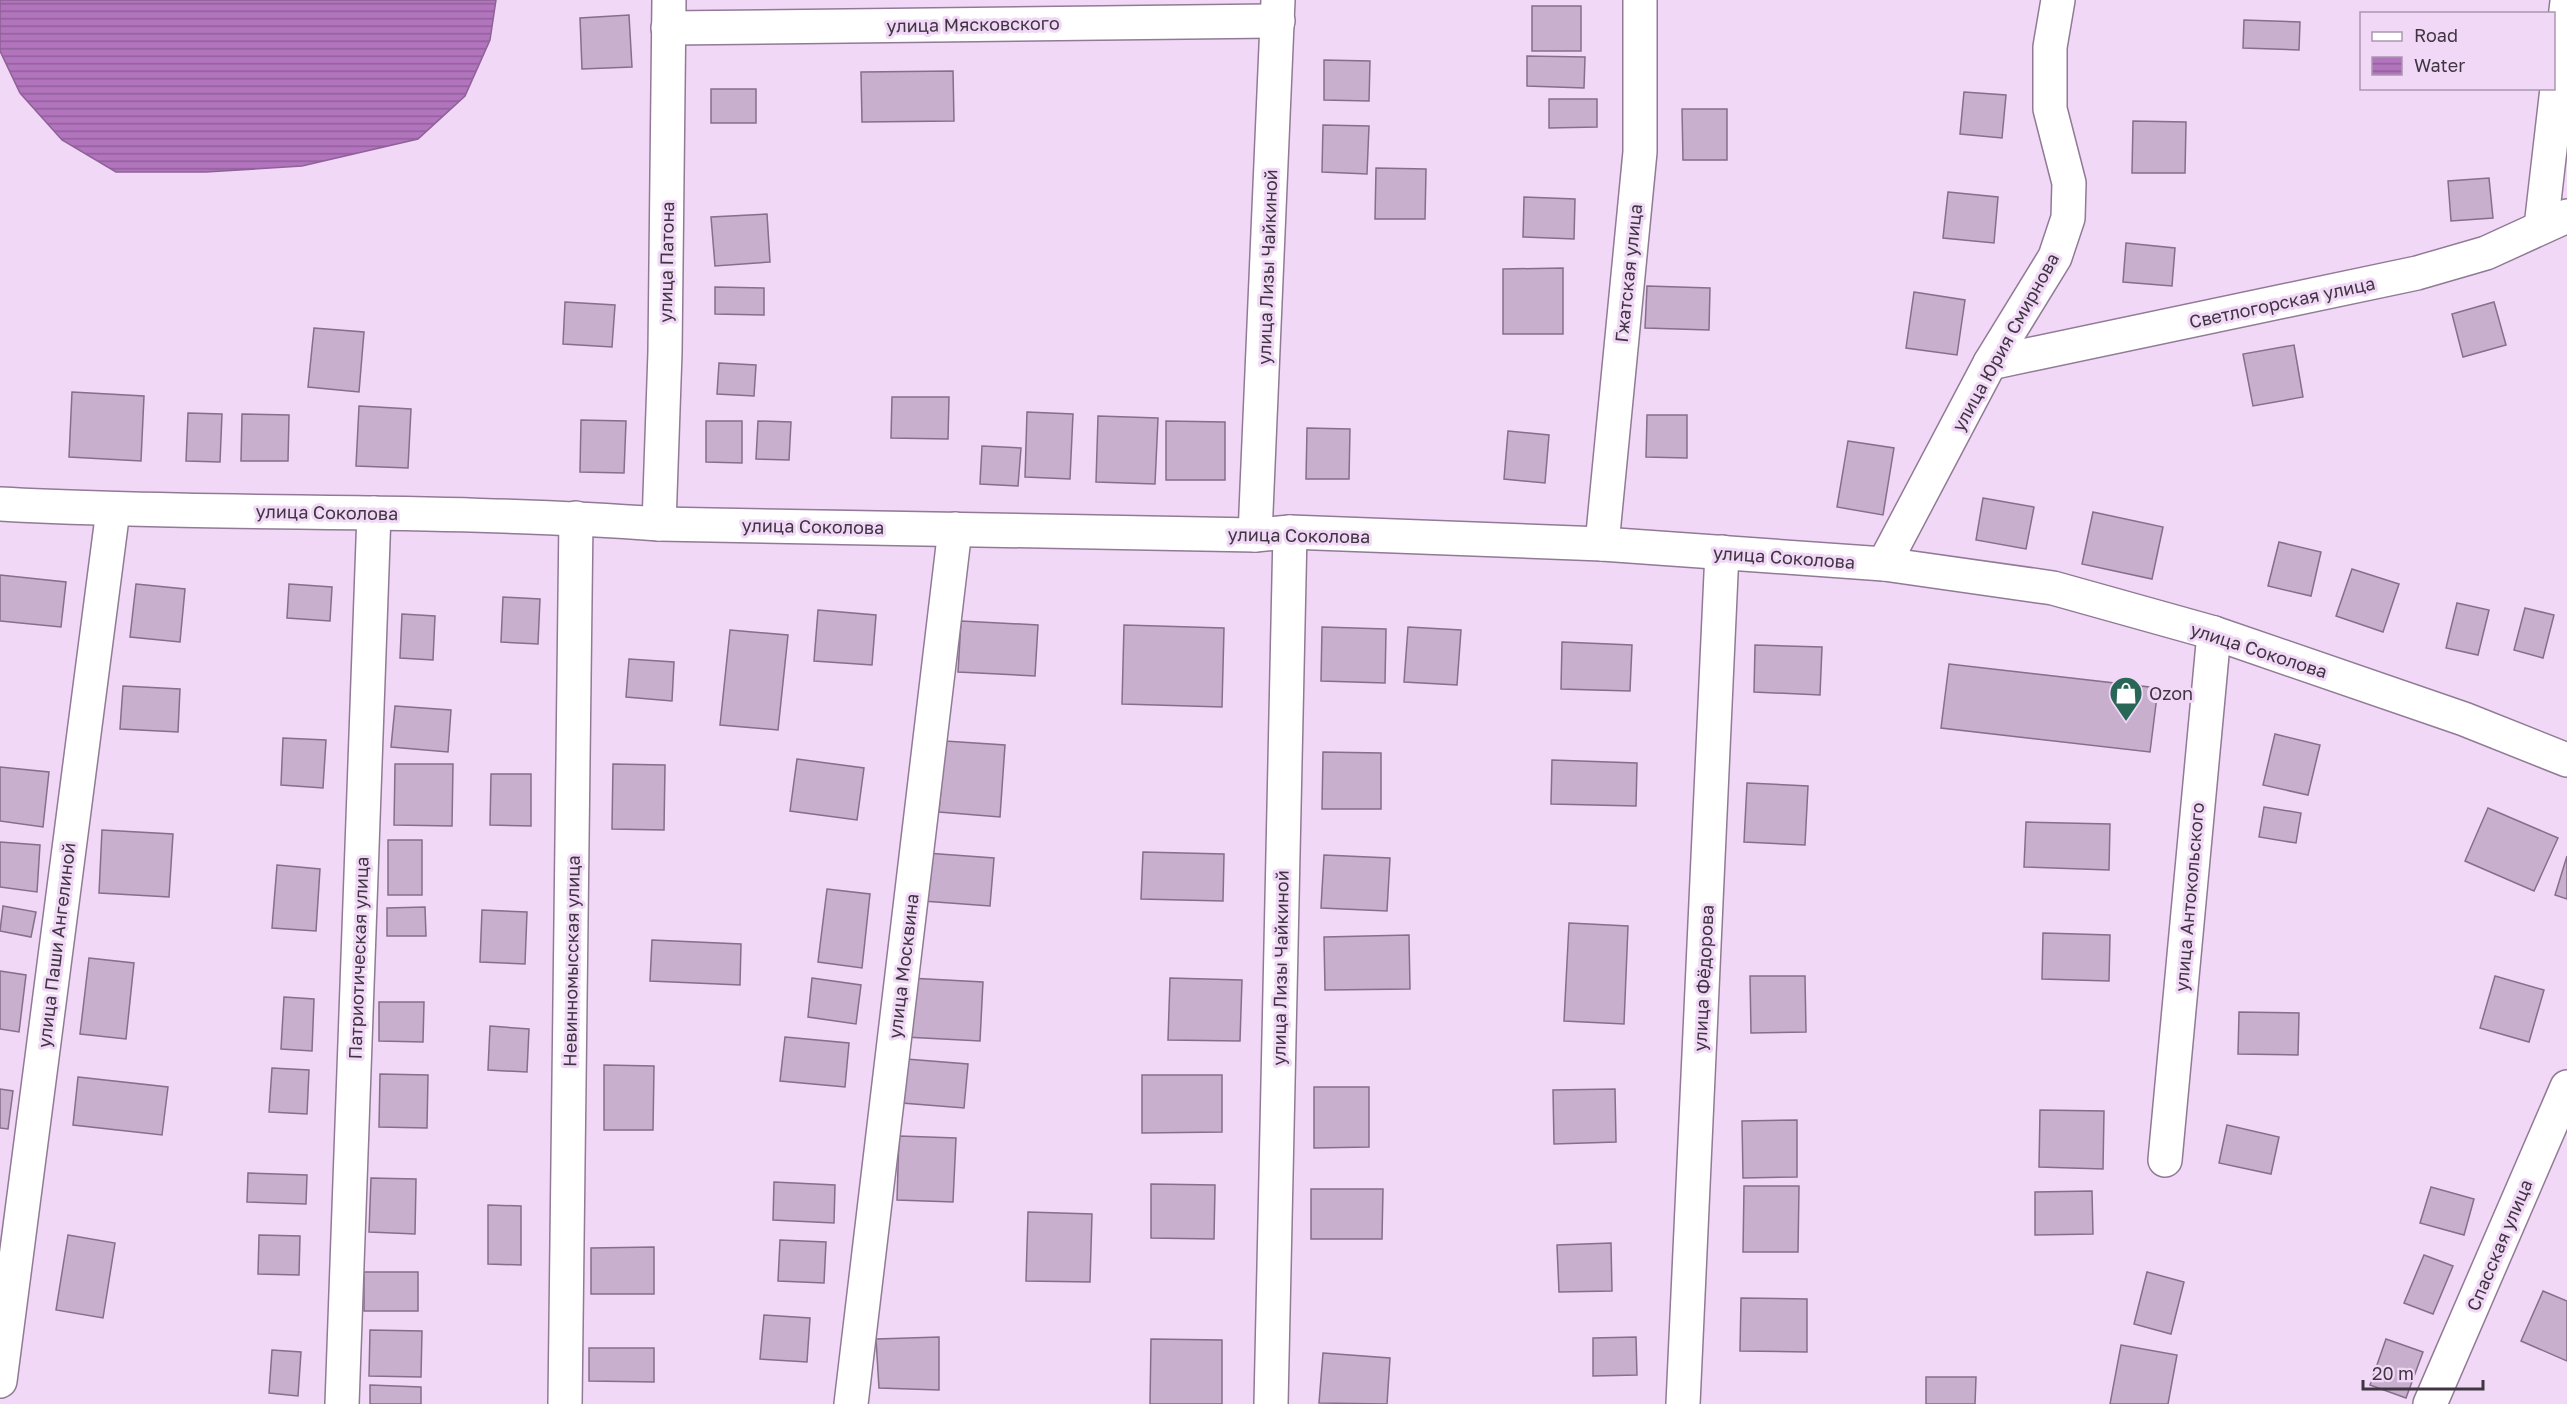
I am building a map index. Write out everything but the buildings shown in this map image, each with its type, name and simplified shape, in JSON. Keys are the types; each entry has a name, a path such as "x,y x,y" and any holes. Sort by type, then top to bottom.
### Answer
{"street":[{"name":"Гжатская улица","path":"1602,544 1640,152 1640,0"},
{"name":"улица Юрия Смирнова","path":"1884,564 1990,363 2055,257 2068,218 2069,183 2050,109 2050,47 2058,0"},
{"path":"2554,222 2567,2"},
{"name":"улица Мясковского","path":"669,14 1278,10"},
{"name":"улица Лизы Чайкиной","path":"1256,534 1278,10"},
{"name":"улица Патона","path":"659,524 665,352 669,14"},
{"name":"Светлогорская улица","path":"1990,363 2417,273 2486,253 2554,222"},
{"name":"улица Соколова","path":"0,504 113,510 576,518 659,524 1256,534 1290,532 1602,544 1884,564 2053,588 2214,633 2463,719 2567,760"},
{"name":"улица Паши Ангелиной","path":"0,1381 113,510"},
{"name":"Патриотическая улица","path":"342,1404 374,513"},
{"name":"Невинномысская улица","path":"565,1404 576,518"},
{"name":"улица Москвина","path":"851,1404 955,529"},
{"name":"улица Лизы Чайкиной","path":"1271,1404 1290,532"},
{"name":"улица Фёдорова","path":"1683,1404 1722,552"},
{"name":"улица Антокольского","path":"2164,1160 2214,633"},
{"name":"Спасская улица","path":"2430,1404 2567,1086"}],"water":[{"path":"0,0 496,0 490,40 465,96 418,139 302,166 206,172 116,172 62,140 20,93 0,51"}],"place":[{"name":"Ozon","path":"2126,722"}]}
